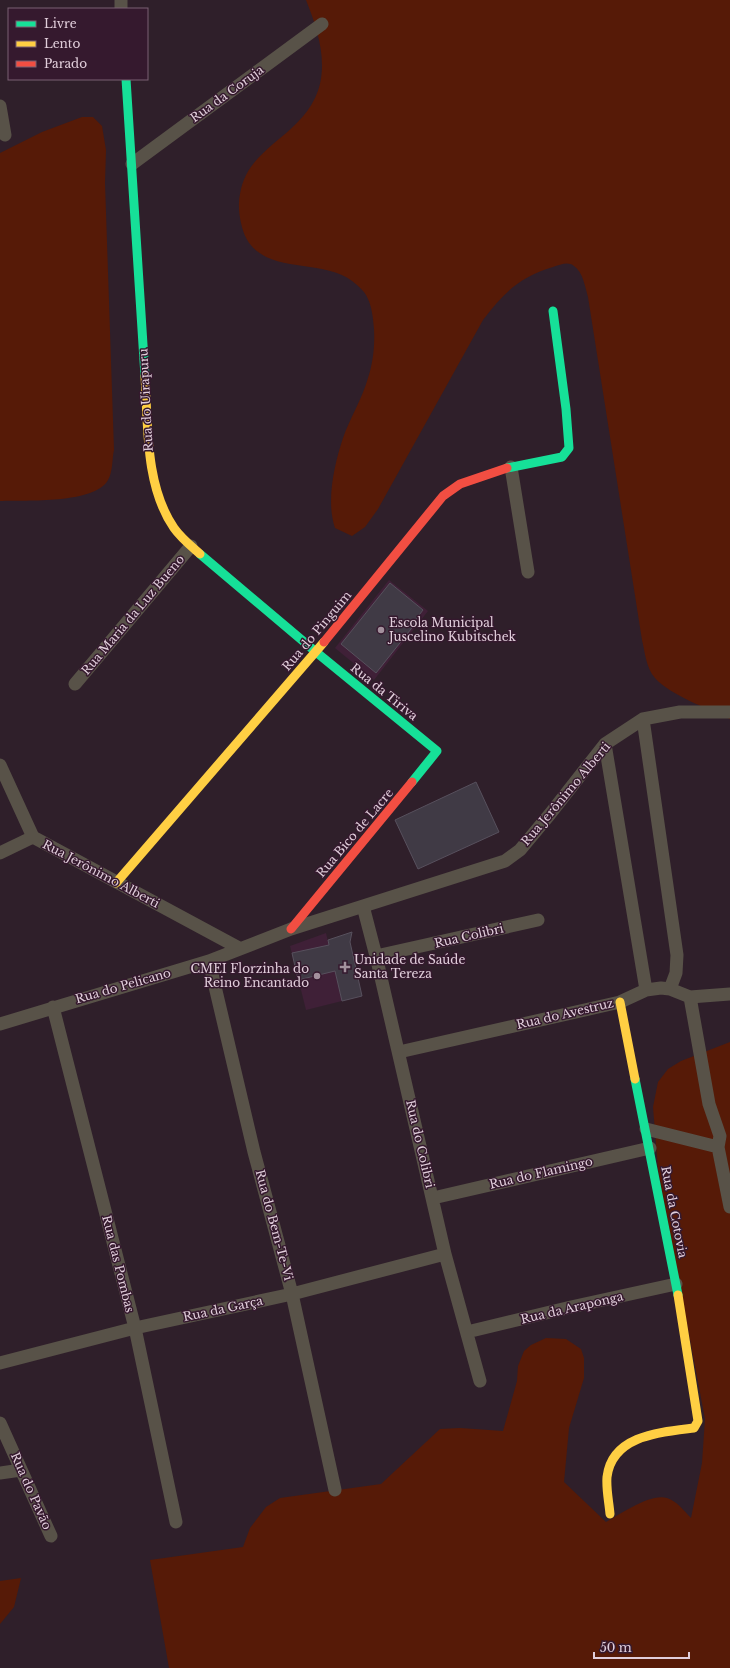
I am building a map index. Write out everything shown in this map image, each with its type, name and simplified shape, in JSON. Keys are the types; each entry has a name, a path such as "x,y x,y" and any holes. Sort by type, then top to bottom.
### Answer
{"street":[{"name":"Rua da Coruja","path":"132,164 322,24"},
{"name":"Rua do Uirapuru","path":"126,80 150,463 161,502 174,528 191,546 316,652"},
{"path":"0,106 5,135"},
{"name":"Rua do Pinguim","path":"116,883 316,652 443,496 460,484 511,467 562,457 569,448 566,410 553,312"},
{"path":"511,467 528,572"},
{"name":"Rua Maria da Luz Bueno","path":"75,684 191,546"},
{"name":"Rua da Tiriva","path":"316,652 437,751"},
{"name":"Rua Jerônimo Alberti","path":"290,929 505,861 520,850 605,744 643,719 680,712 730,712"},
{"path":"643,719 677,956 676,973 670,989"},
{"path":"605,744 646,990"},
{"name":"Rua Bico de Lacre","path":"290,929 437,751"},
{"name":"Rua Jerônimo Alberti","path":"0,765 32,837 239,948"},
{"path":"0,853 32,837"},
{"name":"Rua do Colibri","path":"363,906 399,1052 445,1254 480,1381"},
{"name":"Rua Colibri","path":"376,956 538,920"},
{"name":"Rua do Pelicano","path":"0,1024 208,961 290,929"},
{"name":"Rua do Bem-Te-Vi","path":"208,961 254,1152 292,1294 335,1490"},
{"name":"Rua do Avestruz","path":"399,1052 620,1002 646,990 660,988 670,989 690,997 730,994"},
{"path":"690,997 709,1104 720,1136 718,1147 730,1207"},
{"name":"Rua da Cotovia","path":"610,1514 608,1471 616,1453 630,1442 651,1434 694,1428 698,1421 676,1284 620,1002"},
{"name":"Rua das Pombas","path":"53,1007 135,1328 176,1522"},
{"path":"646,1129 718,1147"},
{"name":"Rua do Flamingo","path":"433,1198 650,1148"},
{"name":"Rua da Garça","path":"0,1363 135,1328 292,1294 445,1254"},
{"name":"Rua da Araponga","path":"467,1332 676,1284"},
{"name":"Rua do Pavão","path":"0,1423 51,1536"},
{"path":"0,1473 21,1470"}],"shaded area":[{"path":"306,0 730,0 730,719 690,701 670,690 655,678 648,665 642,640 588,297 580,272 572,265 561,264 541,271 521,281 505,294 483,320 378,509 365,527 352,536 335,528 331,507 334,471 343,438 370,372 374,348 374,329 370,303 365,294 357,285 343,276 327,270 274,260 260,253 248,241 241,223 239,208 239,197 244,179 248,172 261,155 291,129 307,111 315,98 319,86 322,74 321,49 315,24"},
{"path":"82,117 93,117 102,126 106,150 105,183 114,450 111,473 108,480 101,488 75,497 42,500 0,501 0,153 42,132"},
{"name":"Escola Municipal Juscelino Kubitschek","path":"389,580 428,611 374,680 335,648"},
{"name":"CMEI Florzinha do Reino Encantado","path":"326,933 342,1001 306,1010 290,946"},
{"path":"730,1042 730,1668 169,1668 150,1560 243,1547 250,1528 266,1507 280,1498 381,1484 440,1429 460,1428 503,1431 517,1381 518,1366 524,1351 531,1345 546,1338 566,1339 581,1349 584,1358 584,1378 569,1428 564,1482 606,1522 644,1501 660,1497 674,1501 691,1518 702,1463 705,1419 658,1169 653,1107 658,1082 668,1069 681,1061"},
{"path":"21,1578 14,1607 0,1624 0,1581"}],"building":[{"name":"Escola Municipal Juscelino Kubitschek","path":"390,583 423,610 413,623 415,624 376,673 341,644"},
{"path":"476,782 499,832 418,869 395,820"},
{"path":"352,932 350,942 362,996 342,1001 335,971 298,980 292,953 329,945 328,940"}],"traffic: fast":[{"path":"126,80 145,376"},
{"path":"507,468 562,457 569,448 566,409 553,311"},
{"path":"200,554 316,652 437,751 412,782"},
{"path":"635,1079 678,1295"}],"traffic: slow":[{"path":"145,376 150,455 158,493 174,528 183,539 200,554"},
{"path":"116,883 324,642"},
{"path":"620,1002 635,1079"},
{"path":"610,1514 607,1477 611,1463 618,1452 628,1444 640,1438 667,1431 694,1428 698,1421 678,1295"}],"traffic: jam":[{"path":"324,642 443,496 460,484 507,468"},
{"path":"291,929 412,782"}],"place":[{"name":"Escola Municipal Juscelino Kubitschek","path":"381,630"},
{"name":"Unidade de Saúde Santa Tereza","path":"345,967"},
{"name":"CMEI Florzinha do Reino Encantado","path":"317,976"}]}
